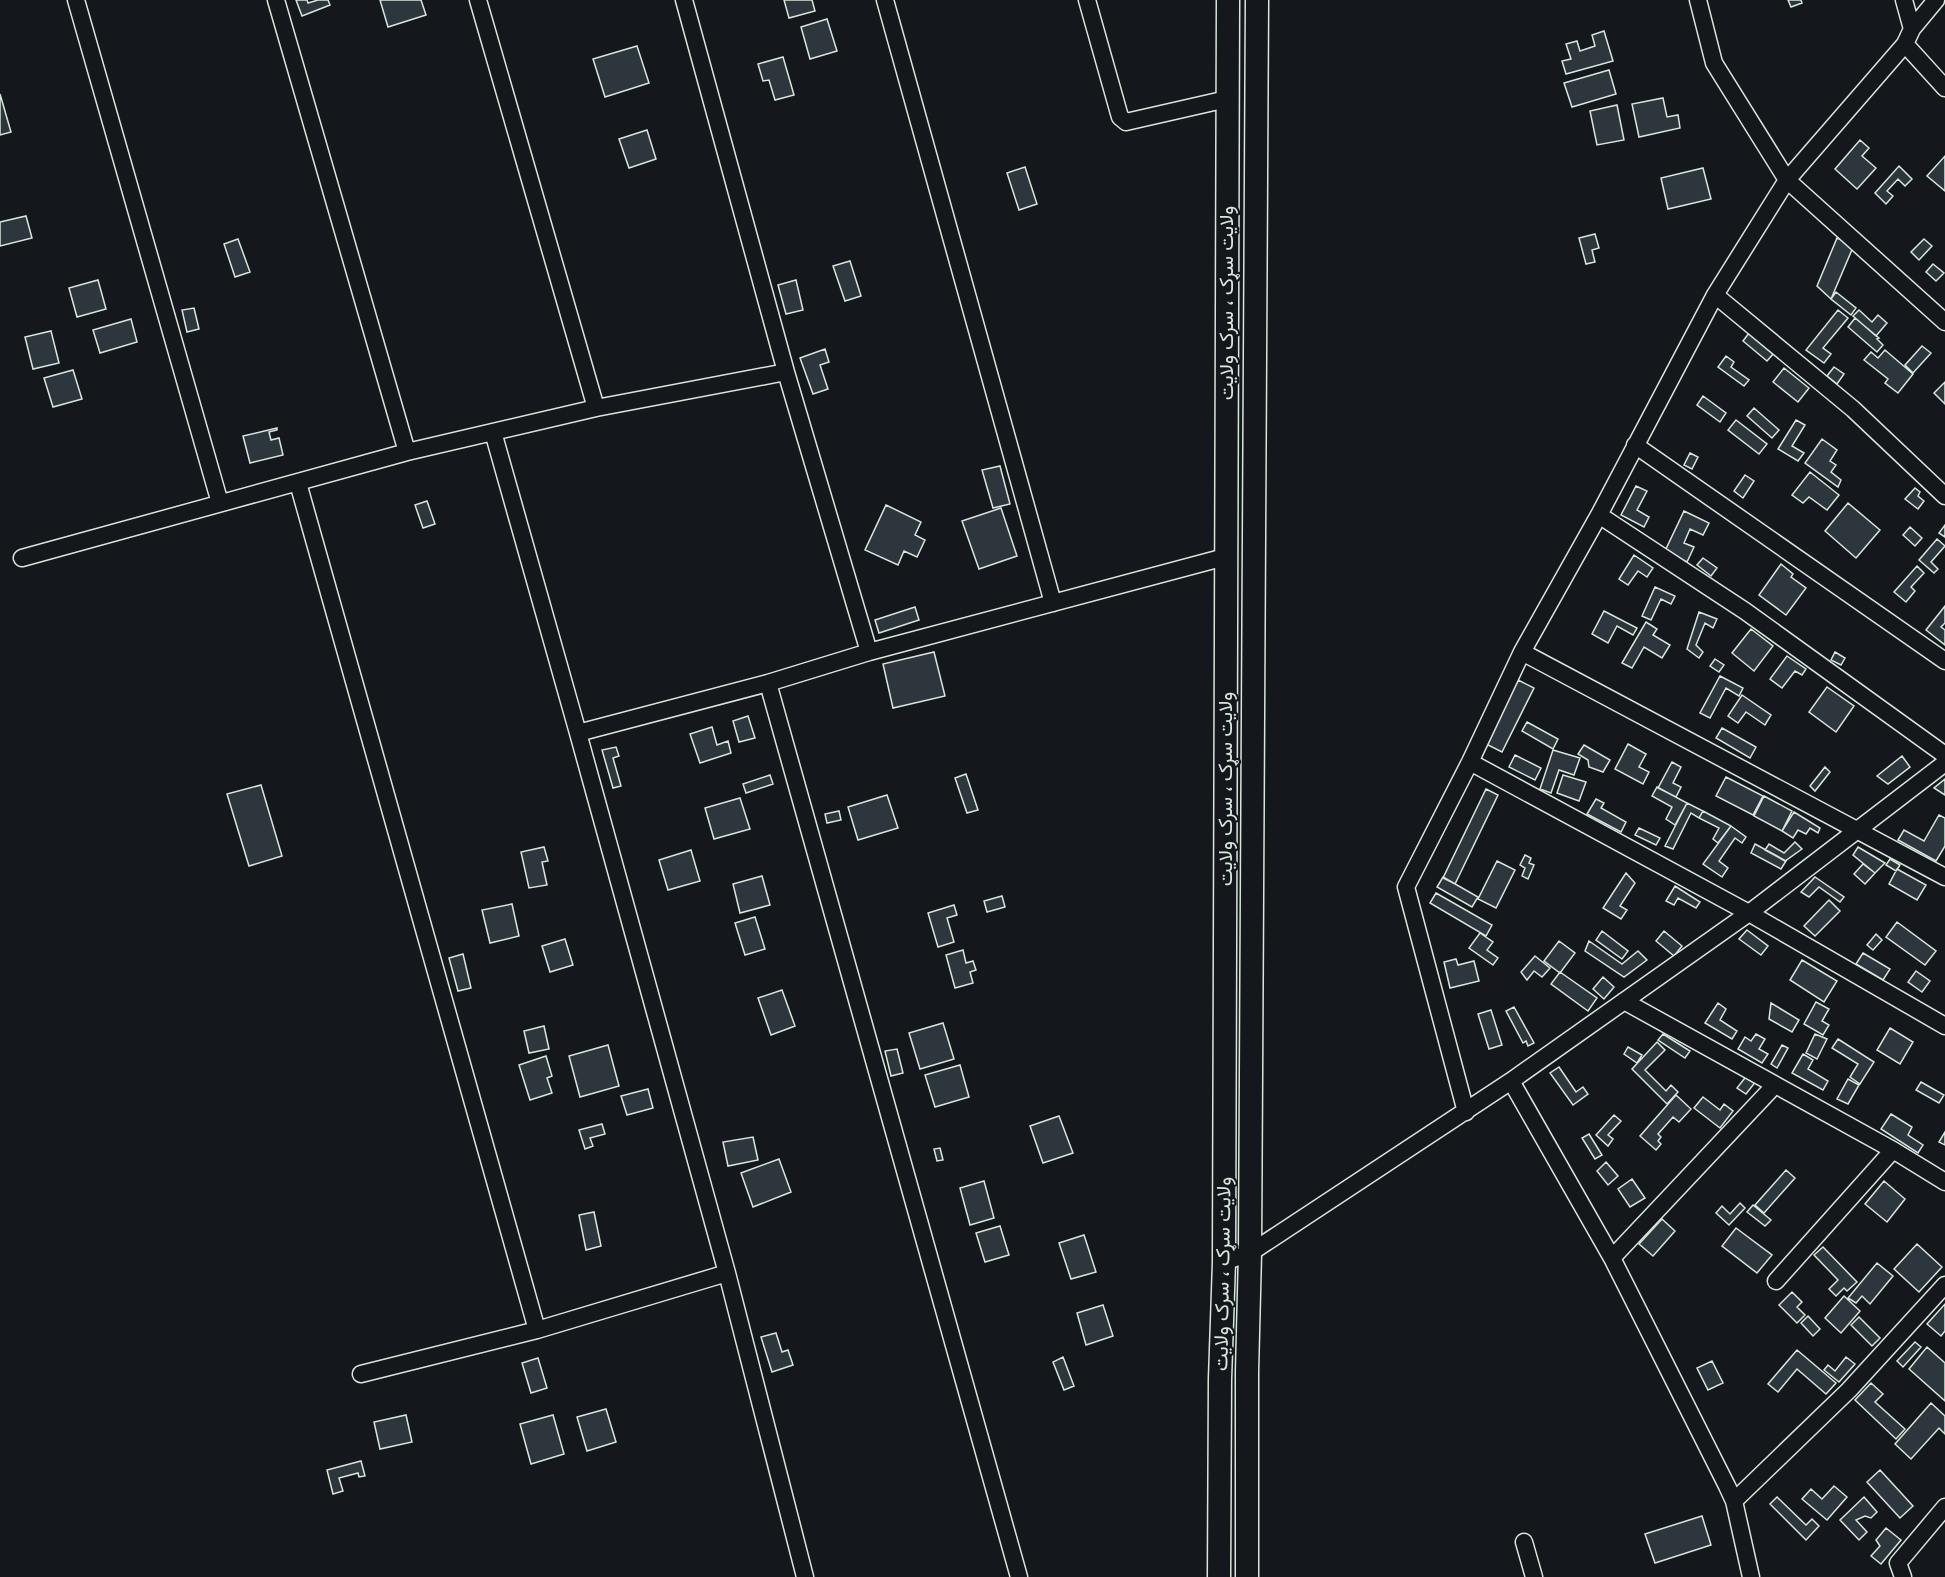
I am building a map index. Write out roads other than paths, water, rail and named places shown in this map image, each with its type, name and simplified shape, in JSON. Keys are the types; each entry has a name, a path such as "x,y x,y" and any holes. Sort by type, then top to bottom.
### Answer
{"main road":[{"name":"ولایت سړک ، سرک ولایت","path":"1219,1577 1220,1379 1224,1262 1228,0"},
{"name":"ولایت سړک ، سرک ولایت","path":"1247,1577 1257,0"}],"street":[{"path":"76,0 220,503"},
{"path":"276,0 407,452"},
{"path":"478,0 596,408"},
{"path":"684,0 786,372 869,652"},
{"path":"885,0 1053,603"},
{"path":"1087,0 1120,117 1126,122 1227,99"},
{"path":"1698,0 1714,63 1787,180 1945,322"},
{"path":"1904,0 1908,36 1945,88"},
{"path":"1466,1112 1406,887 1470,762 1522,652 1599,515 1715,295 1787,180 1936,0"},
{"path":"1715,295 1853,410 1945,496"},
{"path":"22,558 407,452 596,408 786,372"},
{"path":"493,432 727,1273 805,1577"},
{"path":"1635,445 1945,661"},
{"path":"298,483 537,1330"},
{"path":"1599,515 1745,611 1945,755"},
{"path":"578,733 1225,557"},
{"path":"1522,652 1945,877"},
{"path":"768,683 1018,1577"},
{"path":"1470,762 1749,913 1945,1026"},
{"path":"1224,1262 1250,1253 1511,1081 1749,913 1945,763"},
{"path":"1624,1001 1893,1150 1945,1182"},
{"path":"1511,1081 1612,1258 1734,1502 1751,1577"},
{"path":"1612,1258 1775,1085"},
{"path":"1776,1281 1893,1150"},
{"path":"361,1374 537,1330 727,1273"},
{"path":"1734,1502 1849,1390 1945,1285"},
{"path":"1904,1577 1898,1563 1945,1507"},
{"path":"1524,1542 1534,1577"}]}
